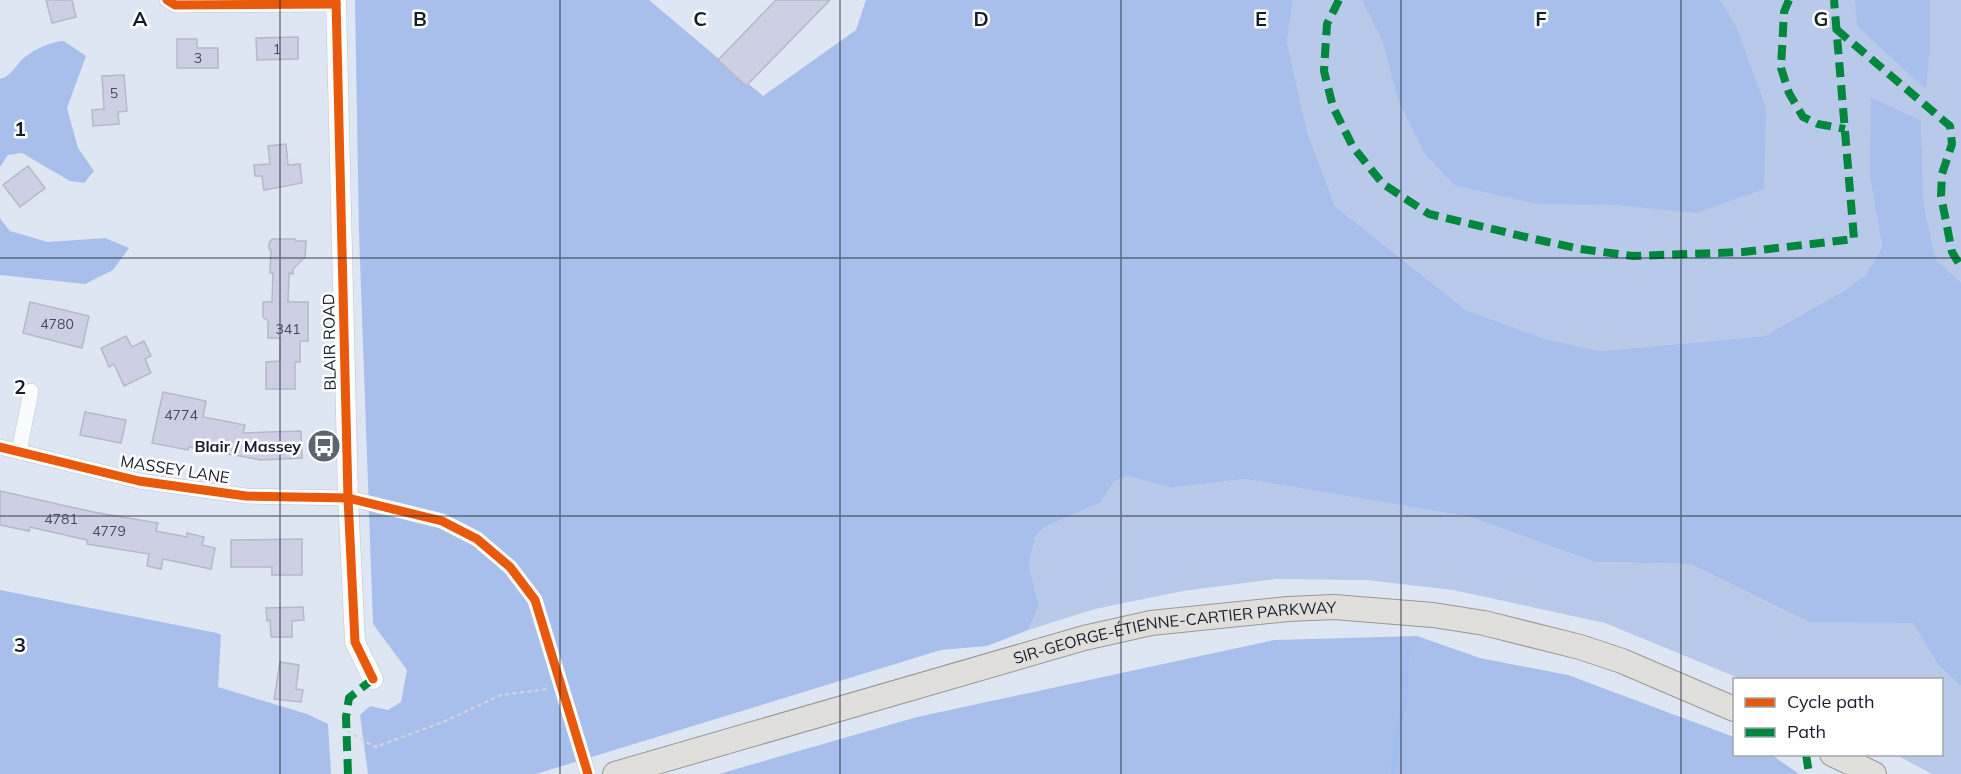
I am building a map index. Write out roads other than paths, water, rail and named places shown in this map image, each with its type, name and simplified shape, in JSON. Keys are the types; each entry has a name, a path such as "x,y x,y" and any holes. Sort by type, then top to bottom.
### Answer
{"main road":[{"name":"SIR-GEORGE-ÉTIENNE-CARTIER PARKWAY","path":"616,774 1084,638 1151,623 1288,609 1334,607 1382,610 1484,622 1531,633 1622,661 1733,709"},
{"path":"1836,756 1874,774"}],"street":[{"path":"167,0 175,5 318,6 336,2"},
{"name":"BLAIR ROAD","path":"336,2 348,498 355,642 373,679"},
{"path":"19,452 31,391"},
{"name":"MASSEY LANE","path":"0,447 139,481 246,496 348,498 442,521 477,539 510,567 535,600 588,774"}],"waterway":[{"path":"1393,774 1396,741 1406,698 1405,672 1409,648"}],"place":[{"name":"Blair / Massey","path":"324,446"}]}
